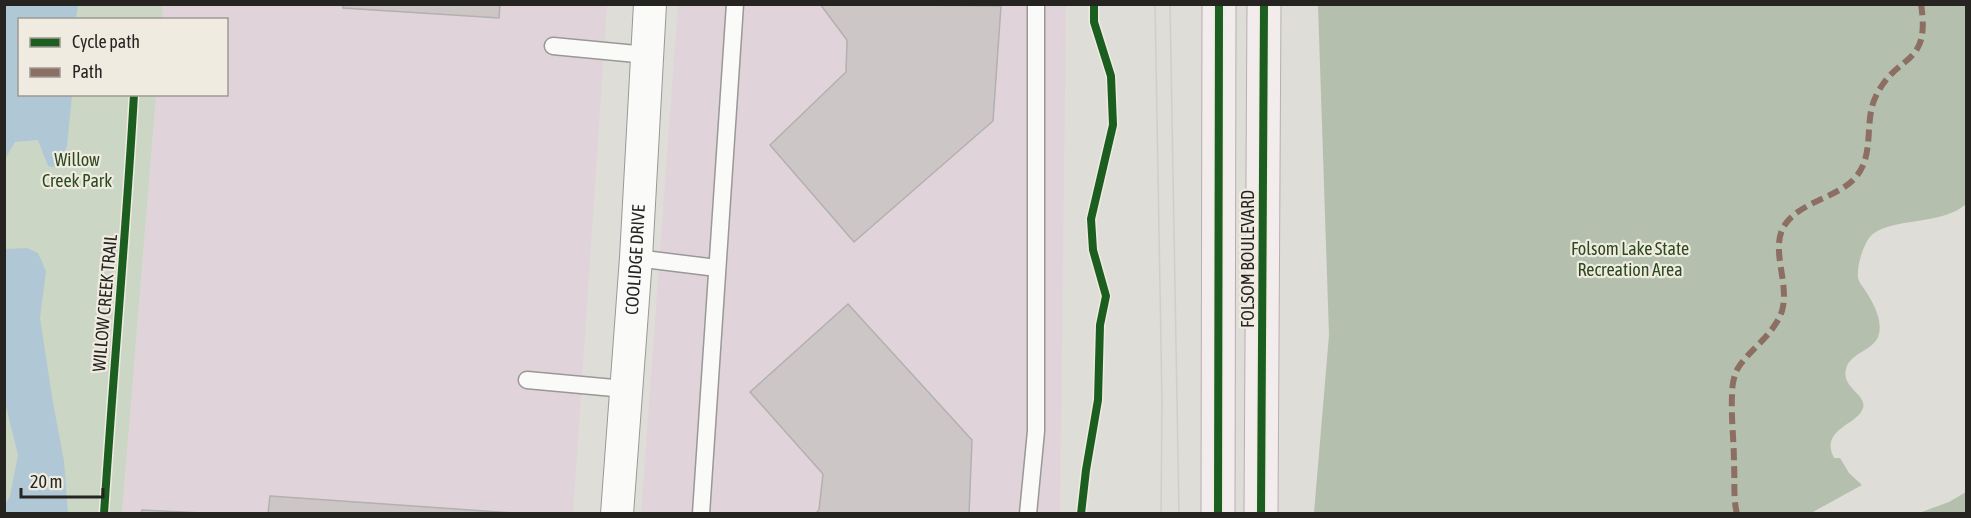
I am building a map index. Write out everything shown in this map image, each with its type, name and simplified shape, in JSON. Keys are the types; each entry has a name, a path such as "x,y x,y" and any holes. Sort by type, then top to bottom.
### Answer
{"main road":[{"name":"FOLSOM BOULEVARD","path":"1218,513 1219,4"},
{"name":"FOLSOM BOULEVARD","path":"1261,513 1264,4"}],"street":[{"name":"COOLIDGE DRIVE","path":"616,513 636,258 650,4"}],"lane":[{"path":"701,513 735,4"},
{"path":"1028,513 1036,431 1036,4"},
{"path":"553,46 647,55"},
{"path":"636,258 717,268"},
{"path":"527,380 625,389"}],"shaded area":[{"path":"163,5 607,5 573,513 122,514 156,96 228,96 228,18 162,18"},
{"path":"678,5 1066,5 1060,513 641,514"}],"green space":[{"name":"Willow Creek Park","path":"4,5 163,5 162,18 18,18 18,96 156,96 122,513 5,513"},
{"name":"Folsom Lake State Recreation Area","path":"1318,5 1966,5 1966,204 1943,216 1877,231 1866,242 1859,263 1858,278 1877,312 1880,325 1875,342 1852,359 1846,369 1847,381 1861,399 1863,408 1860,414 1835,434 1831,448 1834,458 1840,458 1849,473 1862,485 1811,513 1314,513 1329,335"},
{"path":"1966,492 1966,513 1919,513 1949,502"}],"water":[{"path":"5,4 78,5 76,18 18,18 18,96 72,96 67,146 58,168 48,166 38,140 15,142 5,159"},
{"path":"27,248 38,253 46,271 40,318 64,461 68,513 5,513 18,455 5,403 5,249"}],"building":[{"path":"343,4 500,4 499,18 343,8"},
{"path":"820,4 1001,6 993,121 854,242 770,145 846,72 847,40"},
{"path":"848,304 972,440 969,514 815,514 819,510 823,474 750,392"},
{"path":"270,496 528,514 268,514"},
{"path":"142,510 223,514 141,514"}],"tram line":[{"path":"1155,4 1162,402 1161,514"},
{"path":"1170,4 1179,514"}],"marked path":[{"path":"1737,514 1732,412 1733,383 1740,365 1774,327 1782,311 1784,289 1779,256 1780,235 1784,226 1799,211 1847,185 1861,169 1865,159 1870,116 1876,96 1884,82 1917,50 1923,25 1921,4"}],"cycle path":[{"path":"1081,514 1098,400 1100,325 1106,296 1093,250 1091,219 1113,125 1111,76 1094,22 1094,4"},
{"path":"1218,514 1219,4"},
{"path":"1261,514 1264,4"},
{"name":"WILLOW CREEK TRAIL","path":"104,514 134,96"}]}
